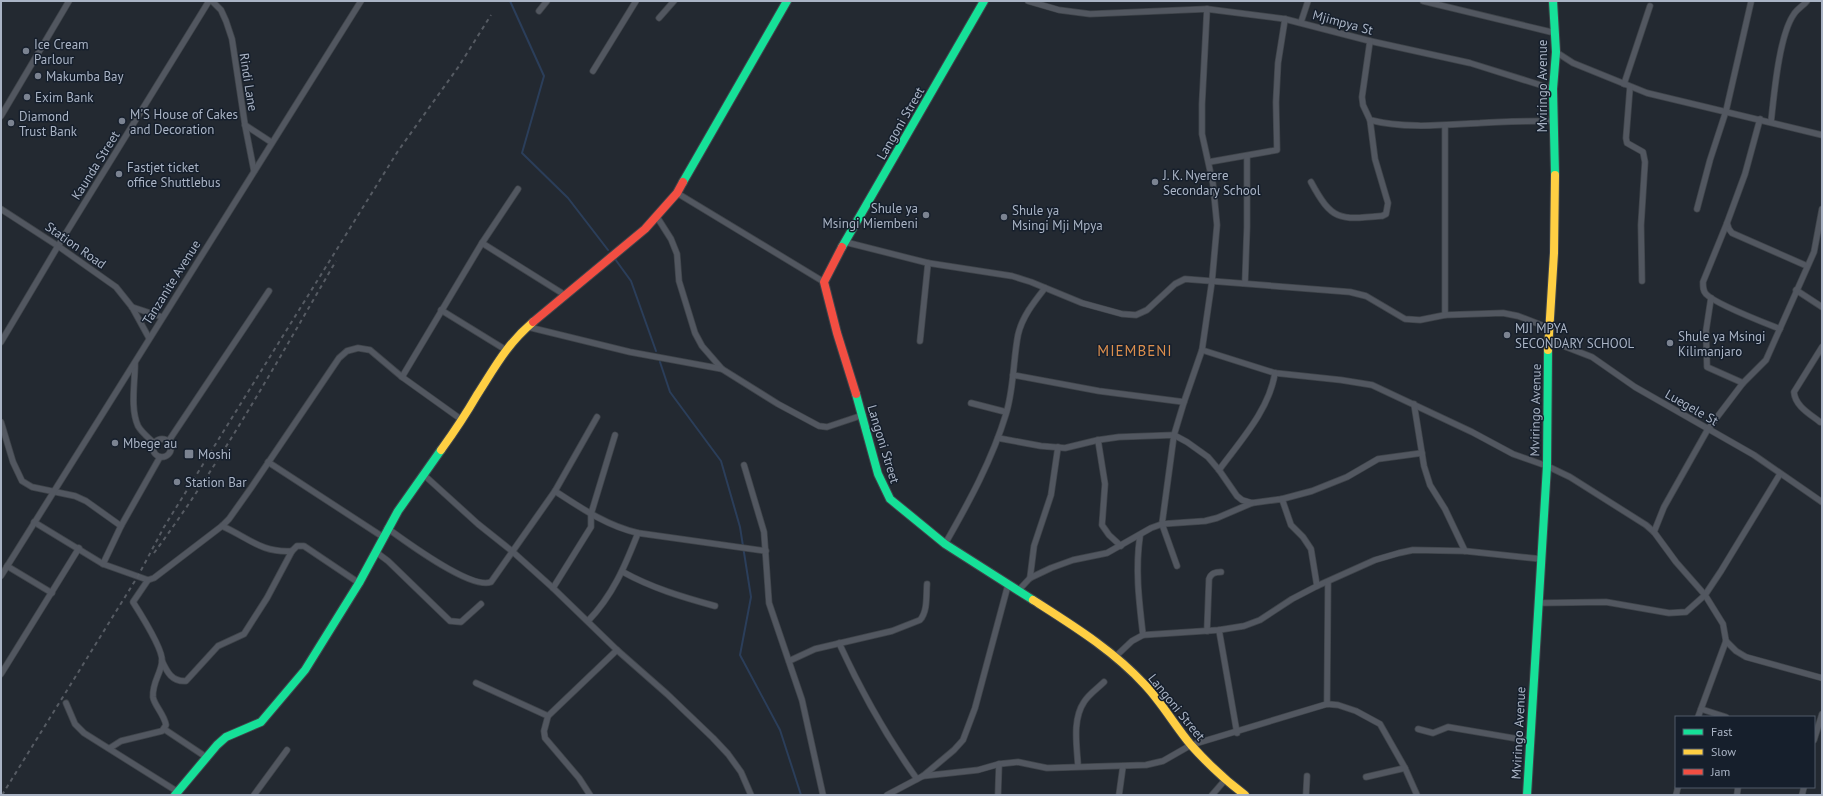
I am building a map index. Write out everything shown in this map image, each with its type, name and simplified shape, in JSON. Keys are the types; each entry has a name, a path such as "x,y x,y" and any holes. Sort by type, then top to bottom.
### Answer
{"street":[{"path":"1,116 69,1"},
{"name":"Rindi Lane","path":"210,1 221,10 232,39 245,126 254,170"},
{"name":"Kaunda Street","path":"1,342 58,246 210,1"},
{"name":"Tanzanite Avenue","path":"1,576 53,491 135,364 149,338 271,142 361,1"},
{"path":"539,11 547,1"},
{"path":"593,71 636,1"},
{"path":"659,18 674,1"},
{"path":"66,703 75,724 80,730 110,748 177,793 206,757 226,737 261,722 305,670 359,583 398,511 462,420 506,350 517,336 528,328 564,295 629,243 657,217 677,193 787,1"},
{"name":"Langoni Street","path":"984,1 845,242 824,282 836,333 862,415 878,474 890,499 945,544 1074,626 1115,657 1145,685 1191,745 1225,780 1245,795"},
{"name":"Mjimpya St","path":"1028,1 1059,10 1090,14 1207,9 1285,18 1370,41 1470,63 1553,89"},
{"path":"1301,22 1308,1"},
{"path":"1423,1 1554,33"},
{"name":"Mviringo Avenue","path":"1527,795 1547,466 1548,340 1554,253 1555,165 1553,89 1556,52 1553,1"},
{"path":"1771,122 1775,85 1788,26 1794,14 1806,1"},
{"path":"1697,209 1710,160 1726,111 1751,2"},
{"path":"1642,281 1641,226 1645,162 1643,152 1628,143 1626,138 1627,86 1650,6"},
{"path":"1177,566 1162,524 1174,435 1202,350 1212,280 1217,225 1213,184 1202,134 1207,9"},
{"path":"1209,162 1277,150 1276,102 1278,63 1285,18"},
{"path":"1310,182 1319,198 1333,214 1342,218 1349,219 1382,216 1386,214 1388,203 1375,159 1370,120 1363,105 1362,97 1370,41"},
{"path":"1556,52 1573,63 1647,93 1822,134"},
{"path":"1760,119 1745,174 1703,282 1703,290 1706,295 1711,298 1780,329"},
{"path":"1370,120 1382,123 1445,126 1480,122 1553,121"},
{"path":"245,126 271,142"},
{"path":"1445,126 1445,315"},
{"path":"1245,283 1247,156"},
{"path":"402,377 482,243 518,189"},
{"path":"677,193 824,282"},
{"name":"Station Road","path":"1,209 58,246 116,287 132,307 149,338"},
{"path":"1654,532 1664,507 1708,429 1742,383 1766,360 1814,252 1822,209"},
{"path":"657,217 671,239 677,254 679,280 695,333 702,346 722,368 784,407 819,426 827,427 862,415"},
{"path":"1727,223 1728,229 1732,233 1808,266"},
{"path":"845,242 928,264 1012,276 1101,310 1122,314 1136,315 1147,310 1175,284 1185,279 1350,292 1366,296 1405,319 1420,320 1445,315 1503,313 1518,316 1549,328"},
{"path":"482,243 564,295"},
{"path":"920,340 928,264"},
{"path":"945,544 968,504 998,438 1006,412 1013,375 1018,334 1027,313 1045,288"},
{"path":"1796,290 1822,307"},
{"path":"168,442 269,291"},
{"path":"1711,298 1706,331 1706,367 1742,383"},
{"path":"132,307 162,317"},
{"path":"441,310 506,350"},
{"path":"528,328 630,352 722,368"},
{"name":"Luegele St","path":"1548,340 1592,357 1635,387 1754,456 1822,502"},
{"path":"1820,422 1799,404 1794,392 1822,347"},
{"path":"359,583 304,546 297,546 292,551 267,598 243,636 218,646 186,681 180,681 171,677 165,669 156,641 133,602 148,580 154,578 222,526 339,358 347,351 358,348 370,350 402,377 462,420"},
{"path":"1202,350 1275,373 1372,385 1472,432 1513,454 1547,466 1570,477 1596,492 1646,525 1654,532 1676,562 1705,595 1723,624 1726,641 1698,716"},
{"path":"135,364 135,414 140,429 155,444"},
{"path":"1219,470 1266,405 1272,389 1275,373"},
{"path":"1013,375 1099,391 1184,402"},
{"path":"971,403 1006,412"},
{"path":"1414,404 1424,466 1430,485 1445,509 1464,551"},
{"path":"388,528 433,561 451,570 485,583 491,582 555,491 597,417"},
{"path":"1,422 12,462 22,480 32,487 75,496 86,501 121,526"},
{"path":"553,588 591,527 591,514 616,435"},
{"path":"998,438 1041,446 1065,448 1098,440 1134,436 1174,435 1188,442 1208,457 1237,496 1252,502"},
{"path":"161,440 168,442 171,447 170,452 166,456 160,457 154,452 155,444 161,440"},
{"path":"1098,440 1105,484 1102,525 1109,535 1121,546"},
{"path":"1030,578 1034,546 1051,495 1058,447"},
{"path":"1018,591 1030,578 1064,562 1107,553 1140,536 1150,528 1162,524 1205,521 1217,518 1252,502 1282,499 1312,491 1348,477 1378,459 1422,453"},
{"path":"103,564 121,526 160,457"},
{"path":"268,462 383,537"},
{"path":"744,465 764,532 770,603 802,700 823,795"},
{"path":"1538,603 1606,602 1669,613 1678,614 1686,612 1705,595 1780,474"},
{"path":"424,475 478,524 513,552 553,588 617,650 667,694 728,754 741,772 751,795"},
{"path":"555,491 591,514 622,529 638,533 766,551"},
{"path":"1282,499 1291,525 1303,537 1311,549 1317,586"},
{"path":"34,522 103,564 148,580"},
{"path":"222,526 262,548 278,551 292,551"},
{"path":"588,621 609,596 623,572 638,533"},
{"path":"1140,536 1137,555 1137,586 1143,635"},
{"path":"1,674 79,548"},
{"path":"1115,657 1132,641 1143,635 1219,630 1244,626 1260,620 1292,599 1317,586 1375,560 1399,552 1413,550 1464,551 1541,559"},
{"path":"376,552 388,561 450,621 461,622 481,604"},
{"path":"7,566 52,593"},
{"path":"623,572 645,584 663,591 715,606"},
{"path":"1207,631 1209,579 1210,575 1216,572 1221,572"},
{"path":"1328,582 1328,704"},
{"path":"789,661 815,649 892,631 920,620 923,616 927,584"},
{"path":"887,795 923,776 962,740 975,708 1008,585"},
{"path":"1219,630 1237,733"},
{"path":"1726,641 1736,651 1746,657 1822,678"},
{"path":"839,643 853,673 880,723 896,750 917,779"},
{"path":"590,795 579,778 545,738 544,731 548,716 617,650"},
{"path":"162,660 153,684 153,698 165,719 166,725 164,730"},
{"path":"1078,766 1078,716 1085,701 1104,682"},
{"path":"476,683 548,716"},
{"path":"923,776 978,770 999,764 1018,762 1047,768 1122,766 1163,761 1191,745 1237,733 1328,704 1338,705 1356,711 1380,724 1406,768 1417,795"},
{"path":"1701,709 1723,716"},
{"path":"1815,737 1822,714"},
{"path":"1418,729 1433,733 1444,728 1458,728 1530,741"},
{"path":"110,748 121,741 164,730 206,757"},
{"path":"254,795 287,750"},
{"path":"998,795 999,764"},
{"path":"1119,795 1122,766"},
{"path":"1366,777 1406,768"},
{"path":"1306,795 1307,776"},
{"path":"1212,795 1225,780"}],"waterway":[{"path":"510,1 544,76 522,153 568,198 608,250"},
{"path":"615,259 631,281 656,351"},
{"path":"660,362 670,392 721,461 740,527 751,597 740,655 780,730 801,795"}],"railway":[{"path":"2,795 138,576 164,527 398,151 459,66 491,15"},
{"path":"154,553 179,518 226,446 271,373 336,261"}],"traffic: fast":[{"path":"683,182 787,1"},
{"path":"842,247 984,1"},
{"path":"1553,1 1556,52 1553,89 1555,175"},
{"path":"1527,795 1547,466 1548,350"},
{"path":"856,394 878,474 890,499 945,544 1033,600"},
{"path":"175,795 217,745 226,737 261,722 305,670 359,583 398,511 441,450"}],"traffic: slow":[{"path":"1548,350 1554,253 1555,175"},
{"path":"441,450 460,423 502,356 524,330 533,322"},
{"path":"1033,600 1106,649 1133,672 1151,692 1197,752 1224,778 1245,795"}],"traffic: jam":[{"path":"533,322 645,229 677,193 683,182"},
{"path":"842,247 824,282 837,333 856,394"}],"place":[{"name":"Ice Cream Parlour","path":"26,51"},
{"name":"Makumba Bay","path":"38,76"},
{"name":"Exim Bank","path":"27,97"},
{"name":"M'S House of Cakes and Decoration","path":"122,121"},
{"name":"Diamond Trust Bank","path":"11,123"},
{"name":"Fastjet ticket office Shuttlebus","path":"119,174"},
{"name":"J. K. Nyerere Secondary School","path":"1155,182"},
{"name":"Shule ya Msingi Miembeni","path":"926,215"},
{"name":"Shule ya Msingi Mji Mpya","path":"1004,217"},
{"name":"MJI MPYA SECONDARY SCHOOL","path":"1507,335"},
{"name":"Shule ya Msingi Kilimanjaro","path":"1670,343"},
{"name":"Mbege au","path":"115,443"},
{"name":"Moshi","path":"189,454"},
{"name":"Station Bar","path":"177,482"}],"district":[{"name":"MIEMBENI","path":"1135,351"}]}
